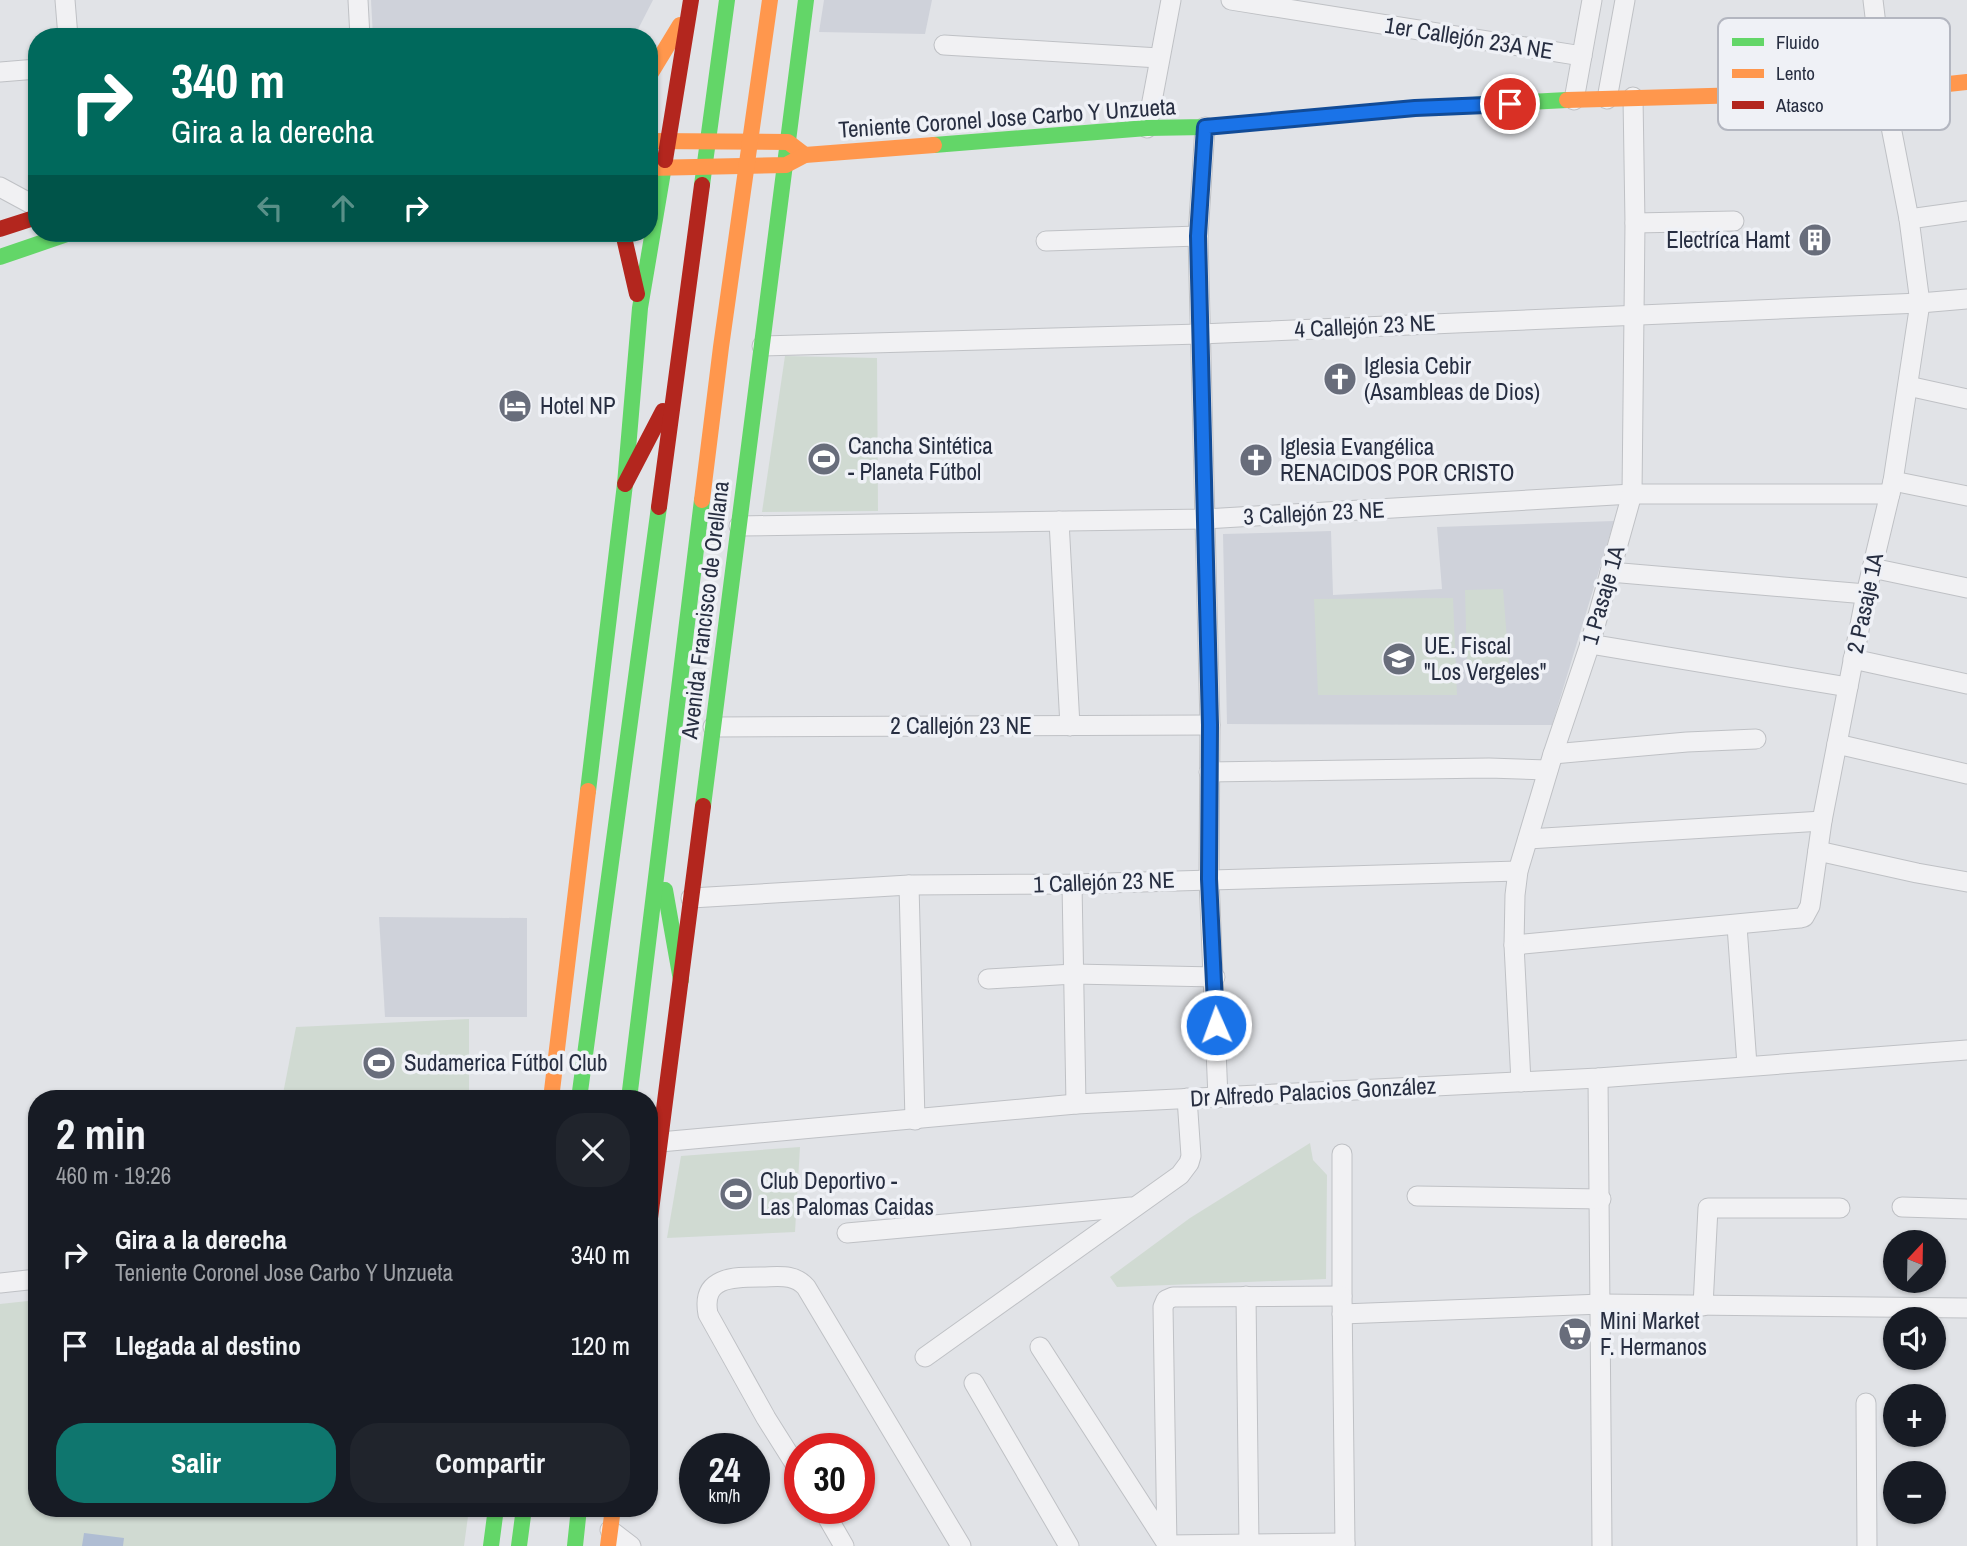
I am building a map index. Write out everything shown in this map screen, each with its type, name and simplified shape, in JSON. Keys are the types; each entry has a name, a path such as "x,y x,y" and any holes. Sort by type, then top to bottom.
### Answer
{"main road":[{"path":"580,1090 727,0"},
{"name":"Avenida Francisco de Orellana","path":"630,1090 721,346 770,0"},
{"name":"Avenida Francisco de Orellana","path":"658,1157 806,0"},
{"path":"658,60 690,3"},
{"path":"658,166 668,141 690,3"},
{"name":"Teniente Coronel Jose Carbo Y Unzueta","path":"786,165 805,155 1147,128 1205,127 1415,108 1718,95"},
{"path":"658,141 788,142 805,155"},
{"path":"658,168 786,165"},
{"path":"0,229 28,219"},
{"path":"0,257 39,242"},
{"path":"625,242 640,308"},
{"path":"552,1090 625,484 648,242"},
{"path":"625,484 658,424 676,379"},
{"path":"659,849 667,911 681,980"},
{"path":"491,1546 495,1517"},
{"path":"519,1546 523,1517"},
{"path":"575,1546 578,1517"},
{"path":"609,1538 612,1517"}],"street":[{"path":"65,0 67,28"},
{"path":"358,0 360,28"},
{"path":"1147,128 1171,0"},
{"name":"1er Callejón 23A NE","path":"1231,0 1582,55"},
{"path":"1574,100 1592,0"},
{"path":"1607,99 1625,0"},
{"name":"2 Pasaje 1A","path":"1873,0 1875,18"},
{"path":"944,46 1159,58"},
{"path":"0,72 28,70"},
{"name":"1 Pasaje 1A","path":"1521,1083 1514,945 1518,871 1550,762 1590,644 1632,494 1635,223 1633,97"},
{"path":"1205,127 1198,236 1210,725 1209,879 1218,1098"},
{"name":"2 Pasaje 1A","path":"1514,945 1737,926 1804,916 1811,902 1836,744 1891,487 1920,303 1909,219 1892,130"},
{"path":"0,187 28,202"},
{"path":"1909,219 1967,211"},
{"path":"1635,223 1734,221"},
{"path":"1046,241 1198,236"},
{"name":"4 Callejón 23 NE","path":"762,346 1200,334 1967,299"},
{"path":"1908,386 1967,399"},
{"name":"3 Callejón 23 NE","path":"738,527 1205,519 1632,494 1891,487 1967,496"},
{"path":"1059,522 1070,726"},
{"path":"1872,568 1967,588"},
{"path":"1610,572 1866,594"},
{"path":"1590,644 1848,687"},
{"path":"1853,659 1967,684"},
{"name":"2 Callejón 23 NE","path":"713,727 1210,725"},
{"path":"1209,772 1489,768 1687,742 1756,739"},
{"path":"1836,744 1967,774"},
{"path":"1528,839 1822,821"},
{"path":"1818,851 1967,882"},
{"name":"1 Callejón 23 NE","path":"691,898 909,885 1072,884 1518,871"},
{"path":"1072,884 1076,1104"},
{"path":"909,885 915,1120"},
{"path":"1737,926 1747,1065"},
{"path":"988,979 1074,974 1215,977"},
{"name":"Dr Alfredo Palacios González","path":"660,1142 1076,1104 1521,1083 1967,1050"},
{"path":"1598,1078 1602,1546"},
{"path":"925,1357 1180,1175 1189,1163 1187,1098"},
{"path":"1167,1546 1345,1545 1342,1154"},
{"path":"1417,1196 1601,1199"},
{"path":"847,1233 1133,1207"},
{"path":"1902,1207 1967,1209"},
{"path":"1703,1306 1707,1208 1840,1208"},
{"path":"784,1447 708,1314 708,1298 712,1288 724,1279 790,1276 806,1287 961,1546"},
{"path":"0,1283 28,1280"},
{"path":"1246,1296 1249,1545"},
{"path":"1167,1546 1164,1303 1173,1297 1246,1296 1342,1305 1602,1304 1967,1308"},
{"path":"1040,1347 1167,1546"},
{"path":"974,1383 1069,1546"},
{"path":"1866,1403 1867,1546"},
{"path":"831,1524 844,1546"},
{"path":"609,1538 631,1546"}],"shaded area":[{"path":"371,0 653,0 639,28 373,28"},
{"path":"824,0 932,0 925,34 819,32"},
{"name":"Cancha Sintética - Planeta Fútbol","path":"785,356 877,358 878,511 762,512"},
{"name":"UE. Fiscal \"Los Vergeles\"","path":"1614,521 1552,725 1227,724 1223,534 1331,531 1333,595 1442,589 1437,527"},
{"path":"1503,589 1509,665 1467,664 1465,590"},
{"path":"1453,598 1457,695 1318,695 1314,599"},
{"path":"379,917 527,918 527,1017 385,1017"},
{"name":"Sudamerica Fútbol Club","path":"469,1019 469,1090 284,1090 296,1027"},
{"path":"1310,1143 1313,1160 1327,1175 1326,1279 1117,1287 1110,1277 1190,1218"},
{"name":"Club Deportivo - Las Palomas Caidas","path":"800,1147 795,1232 667,1238 681,1156"},
{"path":"28,1301 28,1517 468,1517 464,1546 0,1546 0,1304"}],"water":[{"path":"84,1533 124,1538 123,1546 82,1546"}],"traffic: fast":[{"path":"702,185 727,0"},
{"path":"703,806 806,0"},
{"path":"934,145 1147,128 1205,127 1415,108 1567,100"},
{"path":"658,201 665,160"},
{"path":"0,257 44,242"},
{"path":"588,791 625,484 640,308 651,242"},
{"path":"630,1090 702,500"},
{"path":"580,1090 659,507"},
{"path":"665,890 681,980"},
{"path":"491,1546 495,1517"},
{"path":"519,1546 523,1517"},
{"path":"575,1546 578,1517"}],"traffic: slow":[{"path":"702,500 770,0"},
{"path":"658,61 680,25"},
{"path":"1950,84 1967,82"},
{"path":"1567,100 1718,96"},
{"path":"658,141 788,142 805,155"},
{"path":"658,168 786,165 805,155 934,145"},
{"path":"552,1090 588,791"},
{"path":"608,1546 612,1517"}],"traffic: jam":[{"path":"665,160 691,0"},
{"path":"659,507 702,185"},
{"path":"0,229 28,220"},
{"path":"625,242 637,294"},
{"path":"625,484 663,411"},
{"path":"658,1156 703,806"}],"place":[{"name":"Electríca Hamt","path":"1815,240"},
{"name":"Iglesia Cebir (Asambleas de Dios)","path":"1340,379"},
{"name":"Hotel NP","path":"515,406"},
{"name":"Cancha Sintética - Planeta Fútbol","path":"824,459"},
{"name":"Iglesia Evangélica RENACIDOS POR CRISTO","path":"1256,460"},
{"name":"UE. Fiscal \"Los Vergeles\"","path":"1399,659"},
{"name":"Sudamerica Fútbol Club","path":"379,1063"},
{"name":"Club Deportivo - Las Palomas Caidas","path":"736,1194"},
{"name":"Mini Market F. Hermanos","path":"1575,1334"}],"route":[{"path":"1216,1025 1209,879 1210,725 1198,236 1205,127 1415,108 1510,104"}]}
